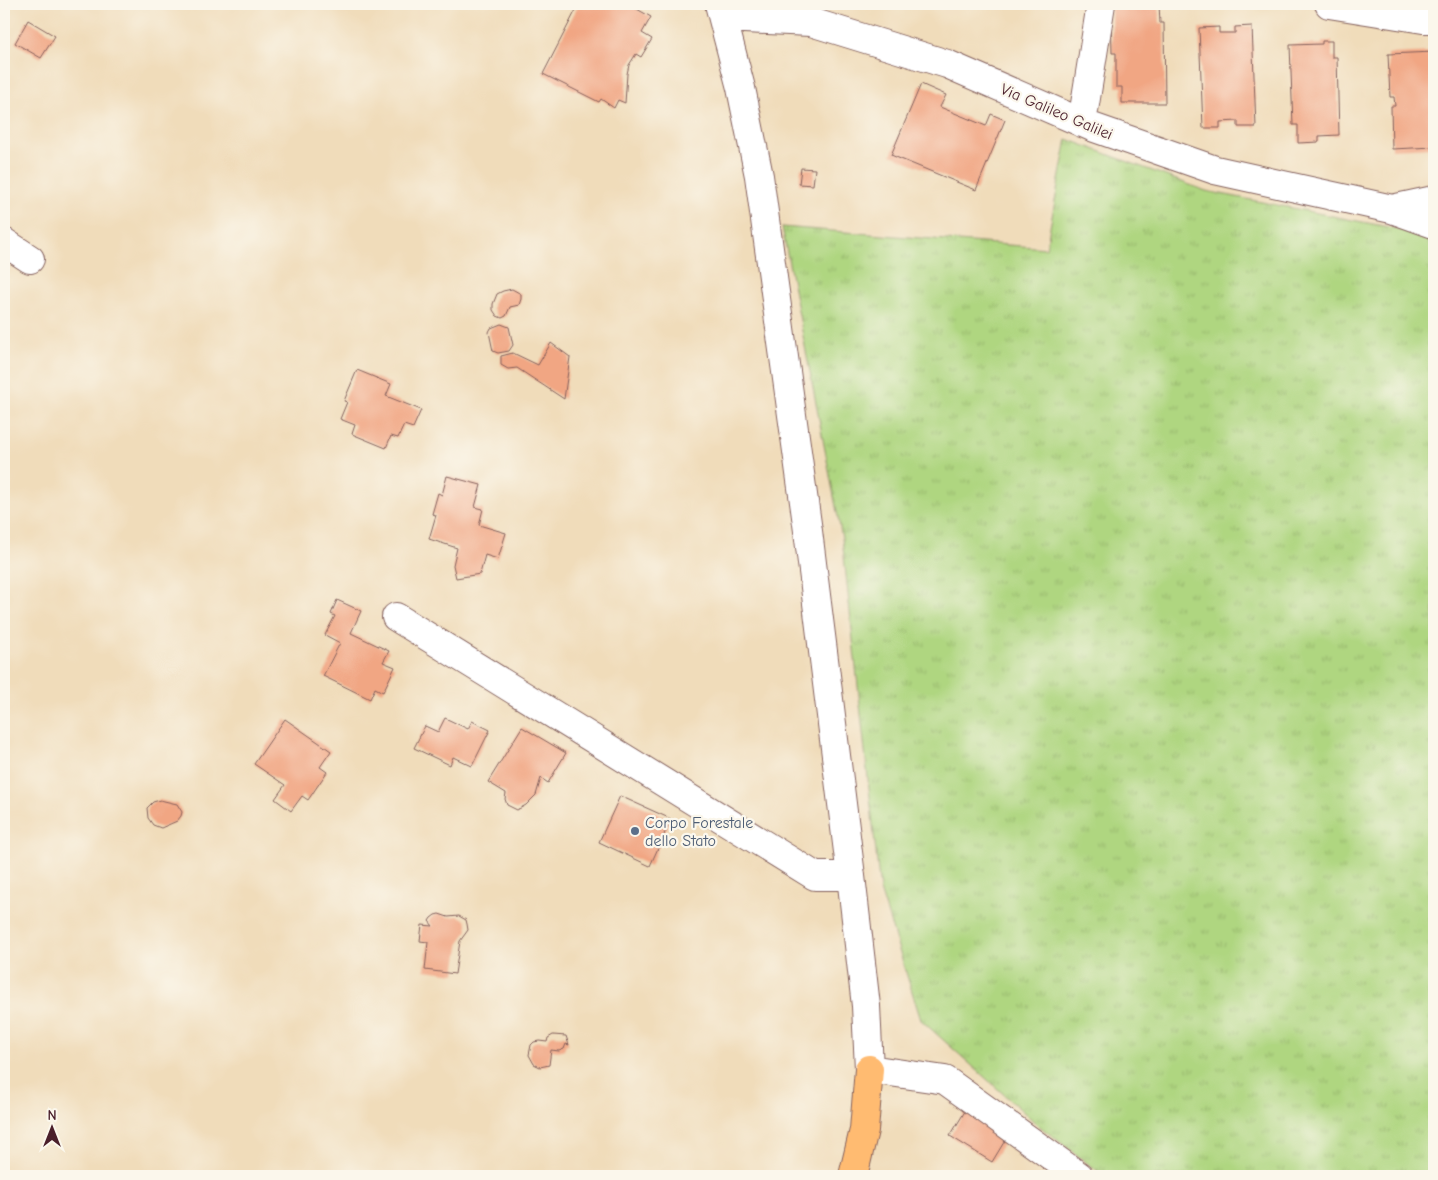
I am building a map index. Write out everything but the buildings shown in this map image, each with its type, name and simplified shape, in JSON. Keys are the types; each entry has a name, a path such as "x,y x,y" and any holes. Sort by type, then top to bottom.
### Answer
{"main road":[{"path":"853,1176 864,1130 869,1069"}],"street":[{"path":"1082,123 1101,4"},
{"path":"1329,4 1423,19 1434,19"},
{"path":"721,11 741,88 759,176 808,531 851,876 866,1006 869,1069 945,1080 1079,1176"},
{"name":"Via Galileo Galilei","path":"721,11 811,22 947,64 1082,123 1215,170 1392,209 1434,224"},
{"path":"1392,209 1434,200"},
{"path":"4,242 30,259"},
{"path":"396,617 815,876 851,876"}],"green space":[{"path":"1067,139 1206,191 1413,232 1434,242 1434,1176 1104,1176 1038,1125 921,1020 880,890 842,538 782,227 1046,248"}],"place":[{"name":"Corpo Forestale dello Stato","path":"635,831"}]}
